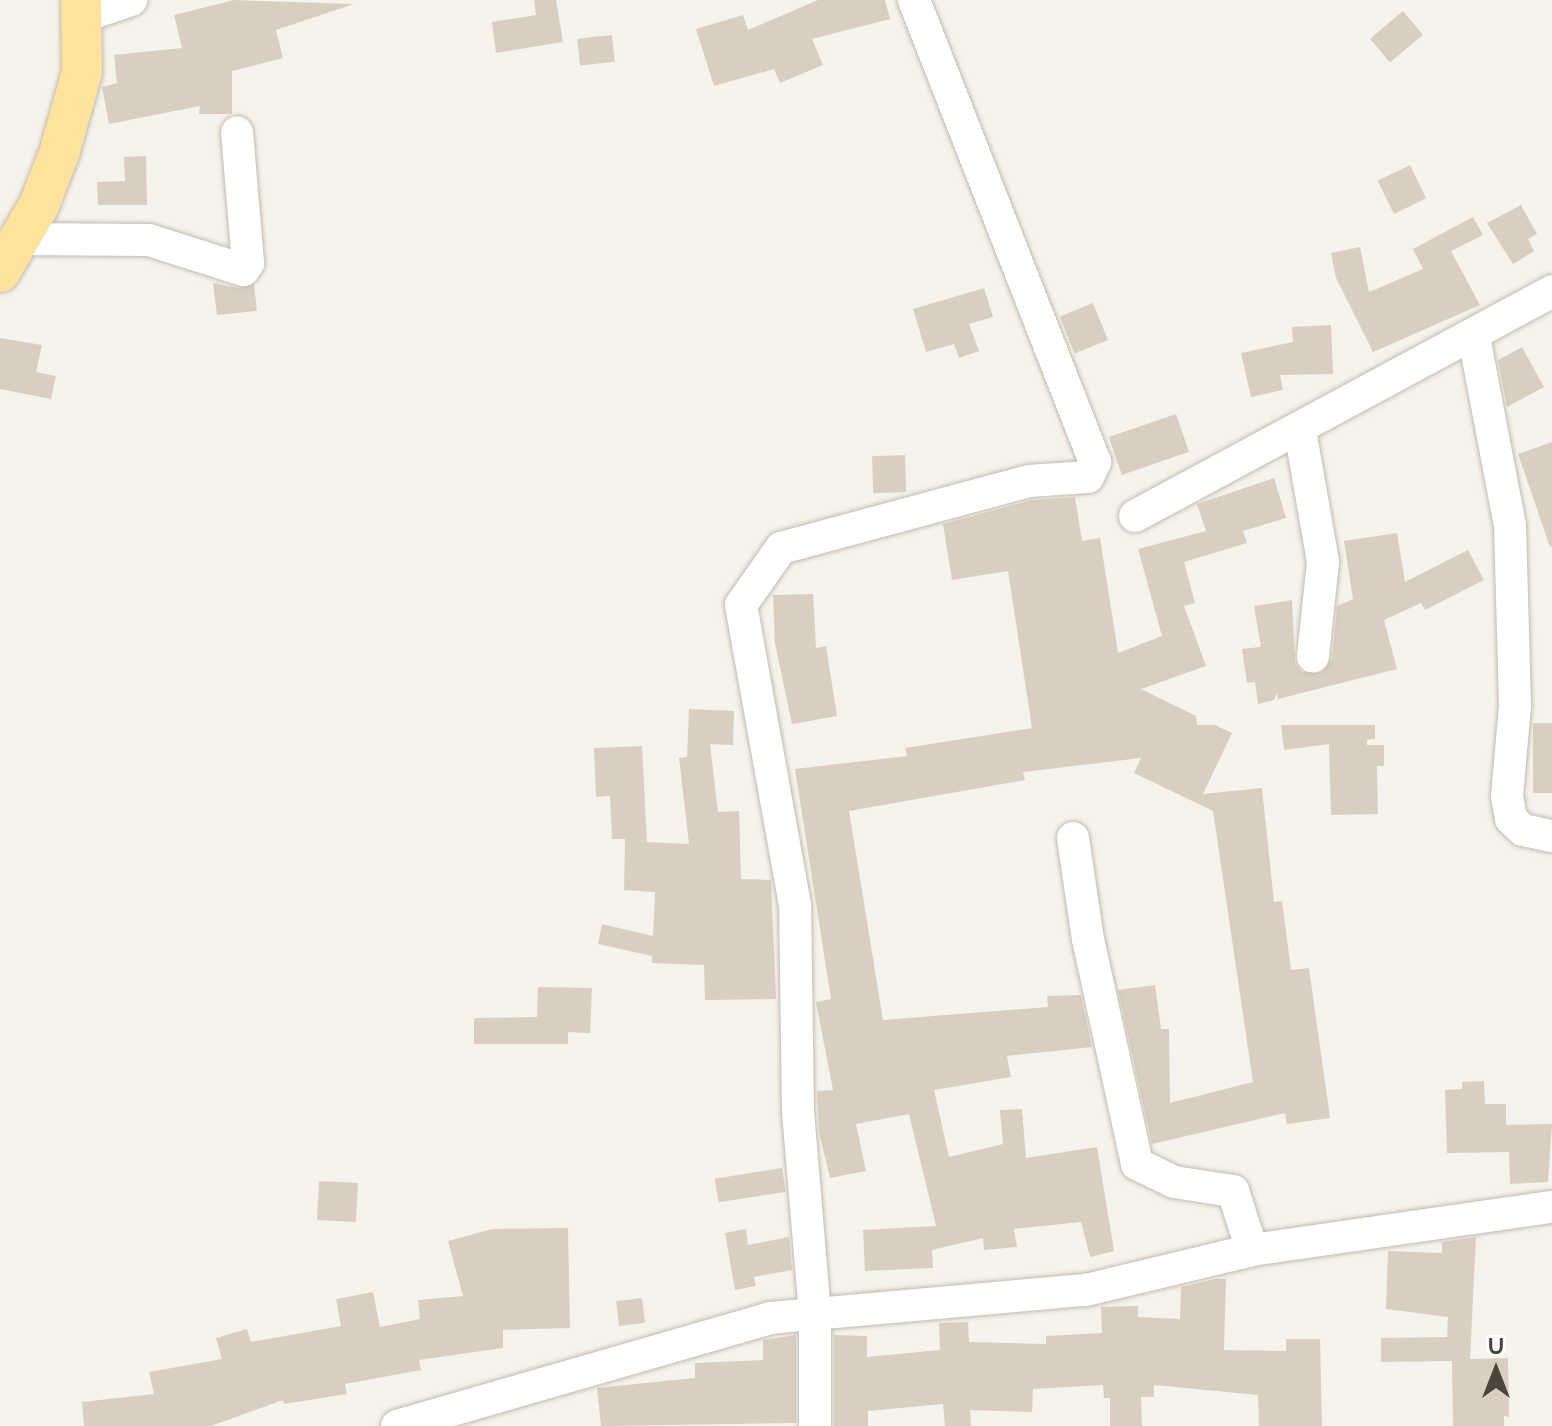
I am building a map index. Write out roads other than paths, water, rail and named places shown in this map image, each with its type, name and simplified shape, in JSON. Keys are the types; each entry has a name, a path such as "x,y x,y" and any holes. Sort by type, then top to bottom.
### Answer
{"main road":[{"path":"0,272 22,239 59,154 82,72 82,8"}],"street":[{"path":"82,8 131,0"},
{"path":"815,1426 815,1314 798,1113 795,905 741,605 781,548 1029,481 1088,477 1095,462 914,0"},
{"path":"22,239 149,240 243,270 248,263 237,132"},
{"path":"1135,516 1474,337 1552,291"},
{"path":"1474,337 1510,525 1515,706 1507,796 1511,819 1523,830 1552,836"},
{"path":"1300,430 1323,562 1313,656"},
{"path":"1073,838 1088,939 1137,1164 1174,1182 1233,1191 1252,1250"},
{"path":"397,1426 770,1318 1086,1290 1252,1250 1552,1207"}]}
